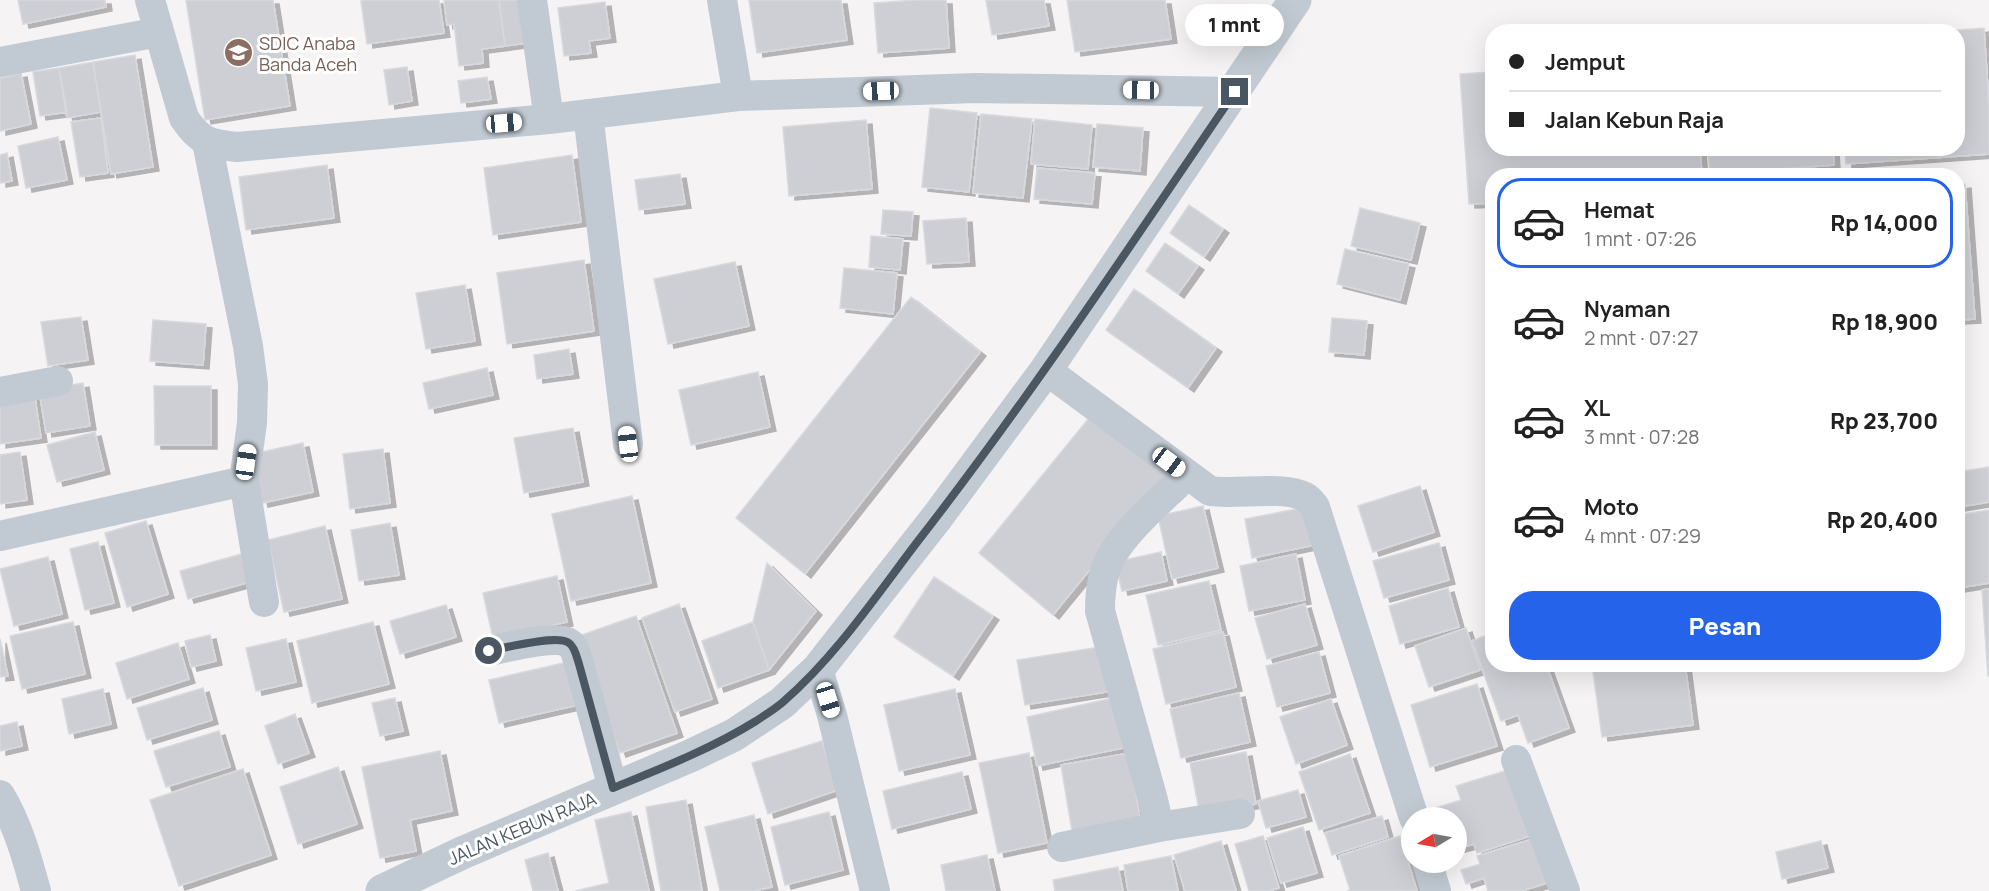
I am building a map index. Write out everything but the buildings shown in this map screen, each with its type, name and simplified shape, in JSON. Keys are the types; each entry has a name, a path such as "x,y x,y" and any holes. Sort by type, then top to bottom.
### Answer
{"street":[{"path":"150,0 184,118 194,133 207,142 237,147 549,119 738,96 976,88 1235,92"},
{"path":"532,0 549,119"},
{"path":"722,0 738,96"},
{"name":"JALAN KEBUN RAJA","path":"382,891 462,853 734,735 782,704 818,669 938,516 1046,370 1295,0"},
{"path":"0,62 159,32"},
{"path":"588,114 628,444"},
{"path":"207,142 248,346 253,384 252,423 244,481 264,602"},
{"path":"1046,370 1210,491 1223,493 1283,491 1303,495 1315,507 1410,807"},
{"path":"0,392 58,381"},
{"path":"1159,827 1100,611 1100,590 1114,551 1128,533 1187,475"},
{"path":"0,536 244,481"},
{"path":"489,651 549,640 563,639 572,645 613,788"},
{"path":"818,669 832,716 875,891"},
{"path":"1516,760 1565,891"},
{"path":"0,795 18,831 36,891"},
{"path":"1062,847 1159,827 1240,814"},
{"path":"1430,873 1436,891"}],"place":[{"name":"SDIC Anaba Banda Aceh","path":"238,53"}],"route":[{"path":"489,651 549,640 563,639 572,645 613,788 734,735 782,704 818,669 938,516 1046,370 1235,92"}]}
